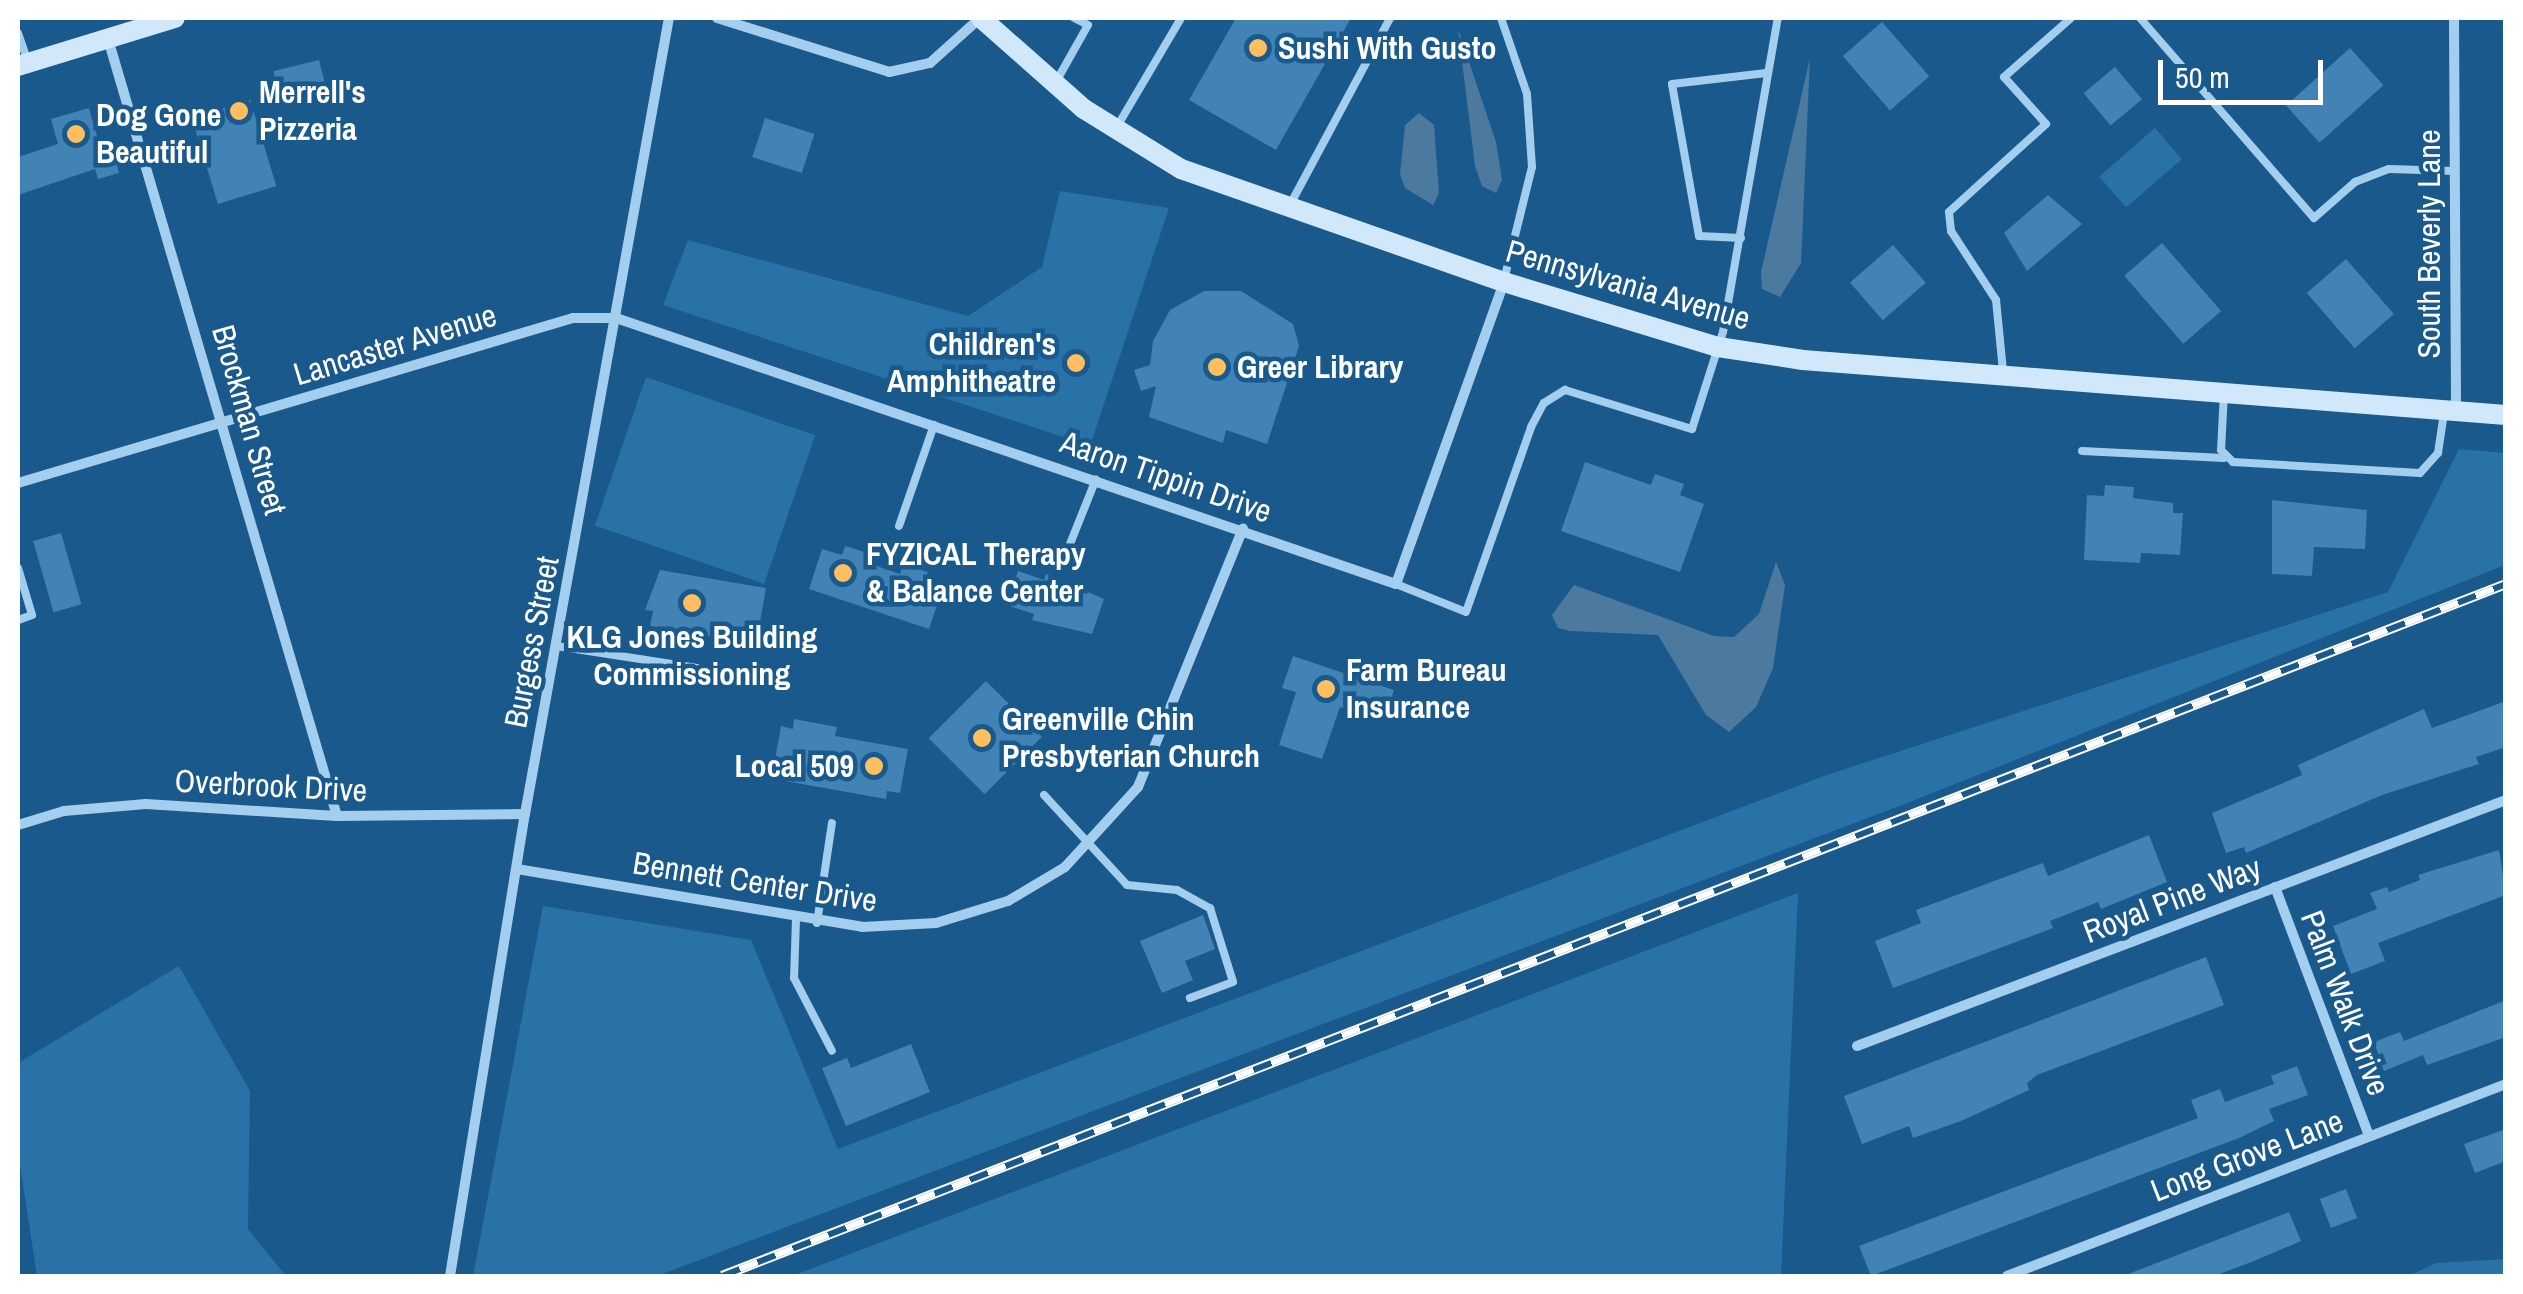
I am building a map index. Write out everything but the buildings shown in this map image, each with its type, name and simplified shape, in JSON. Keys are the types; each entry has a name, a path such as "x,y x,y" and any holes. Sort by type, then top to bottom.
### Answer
{"street":[{"path":"23,65 175,18"},
{"name":"Burgess Street","path":"450,1276 525,814 669,18"},
{"path":"718,18 890,72 930,62 980,18"},
{"name":"Pennsylvania Avenue","path":"980,18 1055,84 1115,129 1181,168 1504,282 1718,347 2003,376 2506,414"},
{"name":"South Beverly Lane","path":"2450,411 2454,18"},
{"name":"Brockman Street","path":"108,39 338,816"},
{"path":"1396,584 1504,282"},
{"name":"Lancaster Avenue","path":"18,483 573,318 616,318"},
{"name":"Aaron Tippin Drive","path":"616,318 1243,528 1396,584"},
{"name":"Bennett Center Drive","path":"516,869 817,922 898,928 974,914 1046,880 1091,844 1138,787 1158,749 1243,528"},
{"name":"Royal Pine Way","path":"1857,1046 2506,800"},
{"name":"Overbrook Drive","path":"18,825 64,811 146,804 338,816 525,814"},
{"name":"Palm Walk Drive","path":"2275,888 2369,1136"},
{"name":"Long Grove Lane","path":"2007,1276 2506,1084"}],"lane":[{"path":"1055,84 1090,22 1074,18"},
{"path":"1115,129 1181,18"},
{"path":"1289,206 1390,18"},
{"path":"1501,18 1526,94 1532,167 1504,282"},
{"path":"1396,584 1466,612 1544,403 1566,390 1584,391 1692,430 1718,347 1778,18"},
{"path":"2003,376 1996,300 1951,231 1948,212 2046,124 2004,77 2070,18"},
{"path":"2140,18 2314,218 2355,182 2389,169 2454,171"},
{"path":"18,33 23,65"},
{"path":"1740,238 1699,236 1672,84 1766,73"},
{"path":"2224,393 2224,458"},
{"path":"2082,452 2420,473 2438,453 2450,411"},
{"path":"899,526 934,425"},
{"path":"1068,549 1096,479"},
{"path":"18,568 32,615 18,620"},
{"path":"556,646 732,673"},
{"path":"1044,796 1126,885 1176,890 1210,908 1233,982 1190,998"},
{"path":"817,922 832,823"},
{"path":"796,919 794,978 832,1051"}],"shaded area":[{"path":"1458,29 1496,142 1502,180 1496,193 1482,186 1475,166"},
{"path":"1810,58 1801,263 1780,297 1762,289 1761,272"},
{"path":"1419,113 1434,125 1439,193 1433,205 1405,188 1400,174 1405,125"},
{"path":"2155,128 2182,159 2126,207 2099,177"},
{"path":"1060,191 1169,208 1090,446 663,305 688,240 968,316 1042,267"},
{"path":"646,377 815,435 764,584 595,525"},
{"path":"2459,449 2505,453 2505,565 1910,802 657,1276 473,1276 543,906 751,940 838,1149 1824,776 2388,592"},
{"path":"1776,562 1785,585 1773,668 1756,707 1729,732 1706,715 1658,635 1570,631 1558,628 1552,615 1574,585 1714,636 1734,637 1759,614"},
{"path":"1798,893 1781,1276 792,1276"},
{"path":"179,966 250,1091 248,1229 286,1276 37,1276 18,1152 18,1063"},
{"path":"2505,1259 2505,1276 2408,1276 2436,1263"}],"railway":[{"path":"722,1276 2506,584"}],"place":[{"name":"Sushi With Gusto","path":"1258,48"},
{"name":"Merrell's Pizzeria","path":"239,111"},
{"name":"Dog Gone Beautiful","path":"76,134"},
{"name":"Children's Amphitheatre","path":"1076,363"},
{"name":"Greer Library","path":"1217,367"},
{"name":"FYZICAL Therapy & Balance Center","path":"843,573"},
{"name":"KLG Jones Building Commissioning","path":"692,603"},
{"name":"Farm Bureau Insurance","path":"1326,689"},
{"name":"Greenville Chin Presbyterian Church","path":"982,738"},
{"name":"Local 509","path":"874,766"}]}
